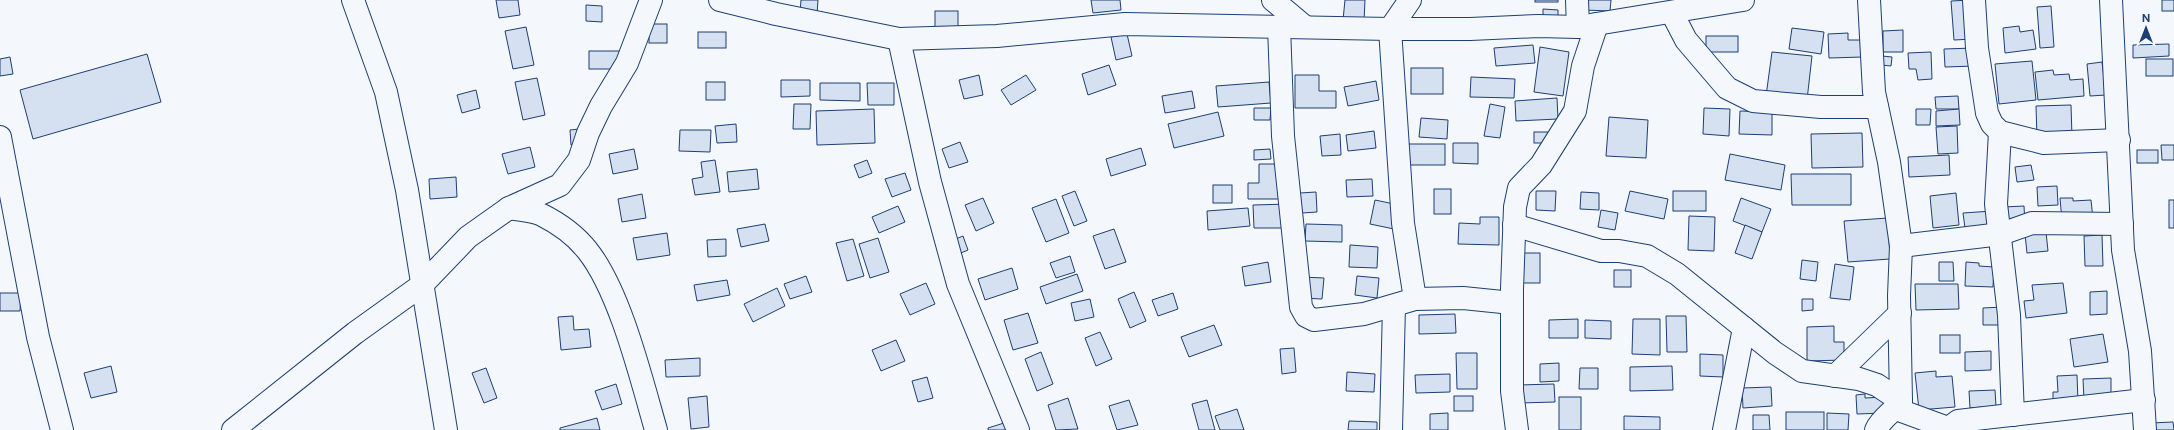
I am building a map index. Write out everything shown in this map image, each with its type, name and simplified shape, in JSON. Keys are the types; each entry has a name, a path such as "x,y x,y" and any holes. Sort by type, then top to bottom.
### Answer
{"street":[{"path":"353,0 386,92 407,190 446,430"},
{"path":"233,430 355,333 422,285 468,237 509,208 560,185 570,175 579,160 588,133 600,106 627,63 651,0"},
{"path":"720,0 776,14 899,39 997,36 1125,24 1390,29 1470,29 1538,26 1587,26 1672,13 1693,4 1743,0"},
{"path":"1273,0 1305,27"},
{"path":"1410,0 1390,29 1403,223 1415,299"},
{"path":"1517,430 1512,390 1512,303 1515,207 1519,188 1541,165 1575,110 1583,66 1587,26 1577,0"},
{"path":"1869,0 1874,92 1889,162 1901,246 1898,405 1883,419 1876,430"},
{"path":"1974,0 1976,48 1987,113 1992,124 2000,132 2044,144 2119,140"},
{"path":"2111,0 2119,140 2123,250 2140,351 2145,430"},
{"path":"1672,13 1686,40 1727,88 1754,101 1821,107 1877,107"},
{"path":"1279,26 1283,136 1301,307 1306,316 1314,320 1364,314 1415,299 1462,298 1512,303"},
{"path":"899,39 930,182 958,284 1018,430"},
{"path":"2000,132 1996,204 2001,234 2010,315 2013,416"},
{"path":"0,137 7,205 38,337 62,430"},
{"path":"509,208 540,214 562,226 586,249 599,268 622,321 656,430"},
{"path":"1901,246 2001,234 2032,223 2122,224"},
{"path":"1514,225 1601,251 1619,251 1647,256 1677,274 1744,328 1802,371 1859,379 1877,385 1898,405 1947,429 1958,421 2013,416 2039,421 2144,400"},
{"path":"1391,430 1394,306"},
{"path":"1835,376 1900,313"},
{"path":"1724,430 1744,328"}],"building":[{"path":"496,0 518,0 520,15 499,18"},
{"path":"801,0 818,0 817,14 800,13"},
{"path":"1091,0 1120,0 1121,10 1093,13"},
{"path":"1345,0 1365,0 1364,21 1343,20"},
{"path":"1535,0 1558,0 1558,2 1535,2"},
{"path":"1585,0 1611,0 1610,11 1584,10"},
{"path":"1971,0 1973,39 1954,40 1951,1"},
{"path":"2162,0 2174,0 2174,11 2162,11"},
{"path":"586,5 602,6 602,22 586,21"},
{"path":"2051,6 2054,47 2040,48 2037,7"},
{"path":"1543,9 1558,10 1558,19 1543,18"},
{"path":"935,11 958,11 958,28 935,28"},
{"path":"649,24 667,24 667,43 649,43"},
{"path":"2019,26 2020,32 2033,30 2036,49 2005,53 2003,28"},
{"path":"526,27 534,65 513,69 505,31"},
{"path":"1792,28 1824,32 1821,54 1789,49"},
{"path":"1903,30 1903,52 1883,52 1883,31"},
{"path":"698,32 726,32 726,48 698,48"},
{"path":"1848,33 1848,40 1862,40 1863,57 1829,58 1828,34"},
{"path":"1127,34 1132,56 1116,60 1111,37"},
{"path":"1706,36 1738,36 1738,52 1706,52"},
{"path":"2169,44 2169,56 2133,58 2133,45"},
{"path":"1533,45 1535,63 1496,66 1494,48"},
{"path":"1540,47 1569,52 1563,96 1534,92"},
{"path":"1974,48 1975,66 1945,67 1944,49"},
{"path":"589,51 621,51 621,69 589,69"},
{"path":"1772,52 1812,56 1807,100 1766,96"},
{"path":"1931,52 1932,79 1918,80 1916,69 1909,69 1908,53"},
{"path":"147,54 161,102 33,139 20,90"},
{"path":"1882,56 1892,57 1891,66 1881,65"},
{"path":"10,57 13,74 0,76 0,59"},
{"path":"2146,59 2173,59 2173,76 2146,76"},
{"path":"2032,61 2036,100 1999,104 1995,64"},
{"path":"2102,62 2106,95 2090,96 2087,64"},
{"path":"1109,65 1116,85 1088,95 1082,74"},
{"path":"1411,68 1443,68 1443,94 1411,94"},
{"path":"2053,70 2054,75 2069,74 2070,80 2083,79 2084,96 2038,100 2035,72"},
{"path":"979,75 983,95 964,99 959,80"},
{"path":"1026,75 1036,90 1011,105 1001,90"},
{"path":"1295,75 1319,75 1319,91 1336,91 1336,108 1295,108"},
{"path":"1471,77 1515,79 1514,98 1470,97"},
{"path":"537,78 545,115 523,120 515,82"},
{"path":"781,80 810,80 810,96 781,97"},
{"path":"1376,81 1379,100 1348,106 1344,87"},
{"path":"706,82 725,82 725,100 706,100"},
{"path":"1269,82 1271,103 1218,107 1216,86"},
{"path":"820,83 860,83 860,101 820,100"},
{"path":"867,83 894,83 894,105 868,105"},
{"path":"476,90 480,108 462,113 457,95"},
{"path":"1192,91 1195,108 1165,113 1162,96"},
{"path":"1958,96 1959,109 1936,109 1935,97"},
{"path":"1557,98 1558,119 1516,121 1515,101"},
{"path":"794,104 811,104 810,129 793,129"},
{"path":"1490,104 1505,107 1500,138 1484,136"},
{"path":"2071,105 2072,137 2037,138 2036,106"},
{"path":"1254,108 1271,108 1270,120 1254,120"},
{"path":"1704,108 1730,109 1729,136 1703,134"},
{"path":"874,109 875,143 817,145 816,111"},
{"path":"1916,109 1931,109 1930,125 1916,125"},
{"path":"1959,109 1960,125 1936,126 1936,111"},
{"path":"1740,111 1772,112 1772,135 1739,134"},
{"path":"1218,112 1224,136 1174,148 1168,124"},
{"path":"1609,117 1648,120 1646,158 1606,156"},
{"path":"1421,118 1448,120 1447,139 1419,137"},
{"path":"736,124 737,142 717,143 715,126"},
{"path":"1957,126 1958,153 1938,154 1936,127"},
{"path":"589,128 590,143 571,145 570,130"},
{"path":"680,130 711,130 710,152 679,151"},
{"path":"1374,131 1376,148 1348,151 1346,135"},
{"path":"1534,132 1550,132 1550,143 1534,143"},
{"path":"1862,133 1863,167 1812,168 1811,134"},
{"path":"1340,134 1341,155 1322,156 1320,136"},
{"path":"960,142 968,162 949,168 942,149"},
{"path":"1453,143 1478,143 1478,164 1453,163"},
{"path":"1407,144 1445,144 1445,165 1407,165"},
{"path":"2161,145 2174,145 2174,160 2162,160"},
{"path":"530,147 535,167 508,174 502,154"},
{"path":"1141,148 1146,165 1111,176 1106,159"},
{"path":"634,149 638,169 613,174 609,154"},
{"path":"1270,149 1271,159 1254,160 1254,150"},
{"path":"2137,150 2158,150 2158,163 2137,163"},
{"path":"1730,154 1785,165 1781,190 1725,180"},
{"path":"1949,155 1950,175 1909,177 1908,157"},
{"path":"715,160 720,192 695,195 692,179 703,177 701,162"},
{"path":"867,160 872,173 859,178 854,165"},
{"path":"1259,164 1279,164 1279,199 1248,199 1248,183 1259,183"},
{"path":"2031,165 2034,180 2017,182 2015,167"},
{"path":"757,169 759,189 729,192 727,172"},
{"path":"905,173 911,190 892,197 885,179"},
{"path":"1791,174 1851,174 1851,205 1792,205"},
{"path":"456,177 457,197 430,199 429,179"},
{"path":"1372,179 1373,196 1347,197 1346,180"},
{"path":"1213,185 1232,185 1232,203 1213,203"},
{"path":"2057,186 2058,205 2038,206 2037,187"},
{"path":"1434,189 1451,189 1451,214 1434,214"},
{"path":"1075,191 1087,221 1074,226 1062,196"},
{"path":"1536,191 1556,191 1555,211 1536,210"},
{"path":"1630,191 1668,199 1664,219 1625,211"},
{"path":"1673,191 1706,191 1706,211 1673,211"},
{"path":"1316,192 1317,212 1302,213 1300,193"},
{"path":"1581,192 1599,193 1599,210 1580,209"},
{"path":"1956,193 1959,225 1933,228 1930,196"},
{"path":"642,194 646,218 622,222 618,199"},
{"path":"983,198 994,223 976,231 965,205"},
{"path":"1741,198 1771,209 1762,232 1733,221"},
{"path":"2060,198 2073,198 2073,201 2091,200 2093,219 2062,221"},
{"path":"1056,199 1069,233 1046,242 1032,208"},
{"path":"1375,200 1399,205 1394,229 1370,224"},
{"path":"2169,200 2174,200 2174,228 2169,228"},
{"path":"1289,204 1289,228 1254,228 1253,205"},
{"path":"898,206 905,222 879,233 872,217"},
{"path":"2024,206 2025,224 2005,225 2004,207"},
{"path":"1248,208 1250,226 1208,230 1207,211"},
{"path":"1601,210 1618,213 1615,230 1598,227"},
{"path":"1992,211 1993,226 1965,228 1963,213"},
{"path":"1689,216 1715,217 1714,251 1688,250"},
{"path":"1480,217 1499,217 1499,245 1458,244 1459,223 1480,224"},
{"path":"1888,218 1890,259 1848,262 1844,221"},
{"path":"765,224 769,241 741,247 737,229"},
{"path":"1306,224 1342,225 1342,242 1305,241"},
{"path":"1745,225 1762,232 1752,259 1735,253"},
{"path":"1114,229 1126,262 1105,269 1093,236"},
{"path":"2046,232 2048,251 2027,253 2025,234"},
{"path":"667,233 670,255 637,260 633,238"},
{"path":"2102,235 2103,266 2085,266 2084,236"},
{"path":"963,236 968,250 956,255 951,241"},
{"path":"878,238 889,272 870,278 859,244"},
{"path":"726,239 726,256 708,257 707,240"},
{"path":"853,239 864,276 847,281 836,243"},
{"path":"1350,245 1378,247 1377,268 1349,267"},
{"path":"1523,253 1540,253 1540,283 1523,283"},
{"path":"1070,256 1075,272 1056,278 1050,263"},
{"path":"1802,260 1818,262 1816,281 1800,279"},
{"path":"1268,262 1271,282 1245,286 1242,267"},
{"path":"1939,262 1953,262 1954,281 1939,281"},
{"path":"1966,262 1979,263 1979,266 1994,267 1993,287 1965,286"},
{"path":"1835,264 1854,267 1850,300 1830,298"},
{"path":"1012,268 1018,289 985,300 978,279"},
{"path":"1614,270 1631,270 1631,287 1614,287"},
{"path":"1077,274 1083,291 1046,304 1040,287"},
{"path":"806,276 812,292 790,299 784,284"},
{"path":"1357,276 1379,278 1377,298 1355,295"},
{"path":"1302,277 1324,278 1322,299 1301,298"},
{"path":"727,280 730,295 697,301 694,285"},
{"path":"926,283 935,304 910,315 900,294"},
{"path":"2063,283 2067,313 2026,318 2024,301 2034,300 2032,285"},
{"path":"1915,284 1958,284 1959,309 1916,310"},
{"path":"777,288 785,306 753,322 744,304"},
{"path":"2107,291 2107,314 2090,315 2090,292"},
{"path":"1134,292 1146,321 1130,328 1118,299"},
{"path":"0,293 21,293 20,311 0,311"},
{"path":"1173,293 1178,309 1158,316 1152,300"},
{"path":"1090,299 1094,317 1075,321 1071,303"},
{"path":"1802,299 1813,299 1813,310 1802,311"},
{"path":"2002,307 2002,325 1983,325 1983,308"},
{"path":"1028,313 1038,343 1013,350 1004,320"},
{"path":"1455,314 1456,333 1419,334 1419,315"},
{"path":"573,316 574,330 589,329 591,347 561,350 558,317"},
{"path":"1666,316 1686,316 1687,352 1667,352"},
{"path":"1578,319 1578,338 1549,338 1549,320"},
{"path":"1633,319 1660,319 1660,355 1632,354"},
{"path":"1585,320 1611,321 1611,339 1585,338"},
{"path":"1214,325 1222,345 1189,357 1181,337"},
{"path":"1834,326 1834,342 1844,342 1844,360 1807,361 1807,327"},
{"path":"1100,332 1112,359 1096,366 1085,338"},
{"path":"2103,334 2108,362 2074,367 2070,339"},
{"path":"1940,335 1960,335 1960,353 1940,353"},
{"path":"896,340 905,361 881,371 872,350"},
{"path":"1294,348 1296,372 1282,374 1280,349"},
{"path":"1991,351 1991,370 1965,371 1965,352"},
{"path":"1041,352 1053,384 1037,391 1025,359"},
{"path":"1456,353 1477,353 1477,389 1457,389"},
{"path":"1700,354 1723,355 1723,377 1700,376"},
{"path":"700,358 700,376 666,377 665,360"},
{"path":"1559,363 1559,381 1540,382 1540,364"},
{"path":"111,366 117,392 91,398 84,373"},
{"path":"1672,366 1673,390 1630,391 1630,367"},
{"path":"486,368 497,398 484,403 472,373"},
{"path":"1580,368 1598,368 1598,389 1579,389"},
{"path":"1936,371 1936,377 1952,376 1955,407 1919,410 1915,373"},
{"path":"1347,372 1375,374 1374,392 1346,391"},
{"path":"1450,374 1450,392 1416,393 1415,375"},
{"path":"2077,375 2078,401 2053,402 2053,392 2058,392 2057,376"},
{"path":"927,377 933,398 918,402 912,381"},
{"path":"2111,378 2111,398 2084,400 2083,379"},
{"path":"616,384 622,404 602,410 595,391"},
{"path":"1554,384 1555,402 1520,403 1519,385"},
{"path":"1771,387 1772,406 1743,408 1742,388"},
{"path":"1995,390 1996,406 1970,408 1969,391"},
{"path":"1865,394 1865,398 1883,397 1884,413 1857,414 1856,395"},
{"path":"707,396 709,427 691,429 688,398"},
{"path":"1454,396 1473,396 1473,411 1454,411"},
{"path":"1559,397 1581,397 1581,430 1559,430"},
{"path":"1068,398 1078,429 1056,430 1048,405"},
{"path":"1129,400 1138,425 1117,430 1109,406"},
{"path":"1207,400 1215,430 1199,430 1192,404"},
{"path":"1237,409 1244,430 1220,430 1215,416"},
{"path":"1786,412 1824,412 1824,430 1786,430"},
{"path":"1448,413 1448,430 1430,430 1430,414"},
{"path":"1827,413 1849,414 1848,430 1827,430"},
{"path":"1753,415 1769,415 1770,430 1753,430"},
{"path":"1624,416 1660,417 1660,430 1624,430"},
{"path":"597,418 600,430 560,430 560,428"},
{"path":"1349,421 1377,422 1377,430 1348,430"},
{"path":"2173,422 2174,430 2151,430 2151,423"},
{"path":"1004,423 1007,430 988,430 988,428"}]}
